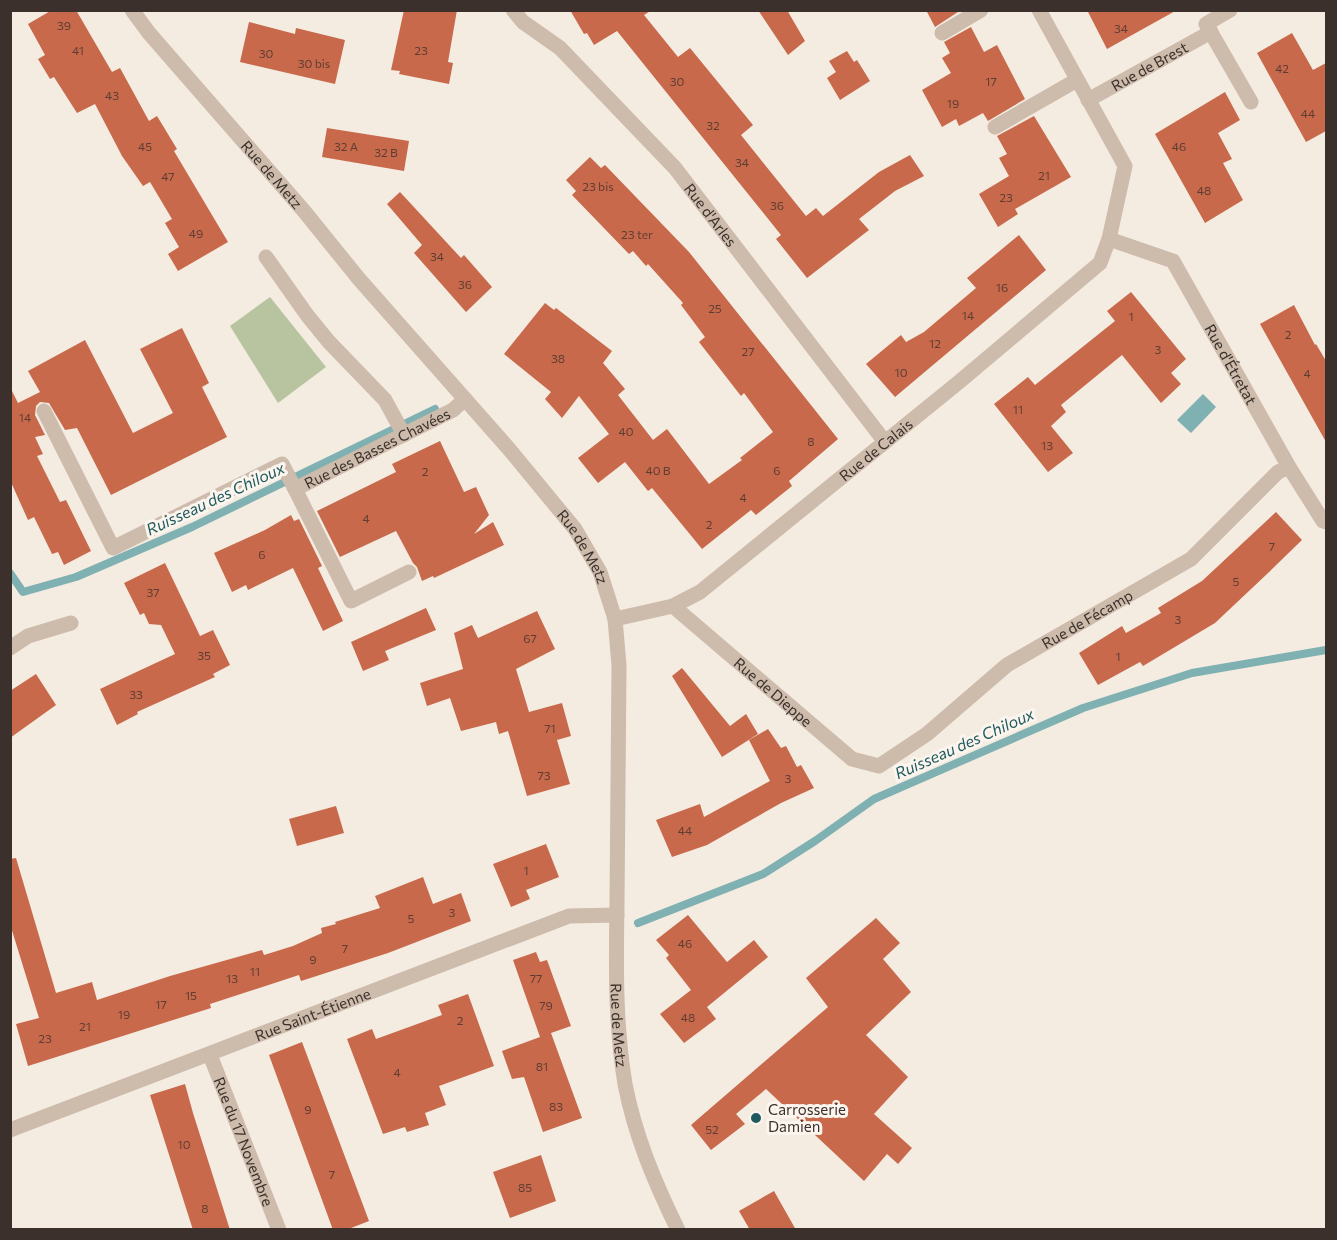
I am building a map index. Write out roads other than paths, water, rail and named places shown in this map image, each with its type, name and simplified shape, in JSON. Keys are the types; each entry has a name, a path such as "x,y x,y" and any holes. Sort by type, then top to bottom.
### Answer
{"street":[{"name":"Rue de Metz","path":"132,10 149,33 575,529 600,572 615,619 619,677 618,1032 626,1086 638,1134 648,1163 678,1230"},
{"name":"Rue d'Arles","path":"513,10 523,22 560,48 675,168 885,442"},
{"path":"942,33 981,10"},
{"path":"1039,10 1125,166 1109,238"},
{"name":"Rue de Brest","path":"1088,100 1211,32 1206,24 1230,10"},
{"path":"1211,32 1251,102"},
{"path":"995,127 1077,80"},
{"name":"Rue de Calais","path":"615,619 673,606 700,592 1100,263 1109,238"},
{"name":"Rue d'Étretat","path":"1109,238 1173,261 1289,467 1323,521 1326,522"},
{"path":"266,257 329,342 385,400 404,435"},
{"name":"Rue des Basses Chavées","path":"44,411 113,548 282,464 295,489 453,410 465,399"},
{"name":"Rue de Fécamp","path":"879,766 927,734 1007,665 1191,559 1278,471 1289,467"},
{"path":"295,489 351,601 409,573"},
{"name":"Rue de Dieppe","path":"673,606 852,759 879,766"},
{"path":"10,648 28,636 71,623"},
{"name":"Rue Saint-Étienne","path":"10,1130 569,916 617,915"},
{"name":"Rue du 17 Novembre","path":"210,1055 279,1230"}],"water":[{"path":"1203,394 1216,407 1191,433 1177,420"}],"waterway":[{"name":"Ruisseau des Chiloux","path":"10,573 23,592 76,577 192,527 435,409"},
{"name":"Ruisseau des Chiloux","path":"638,923 763,874 874,799 1083,708 1192,673 1326,650"}],"place":[{"name":"Carrosserie Damien","path":"756,1118"}]}
